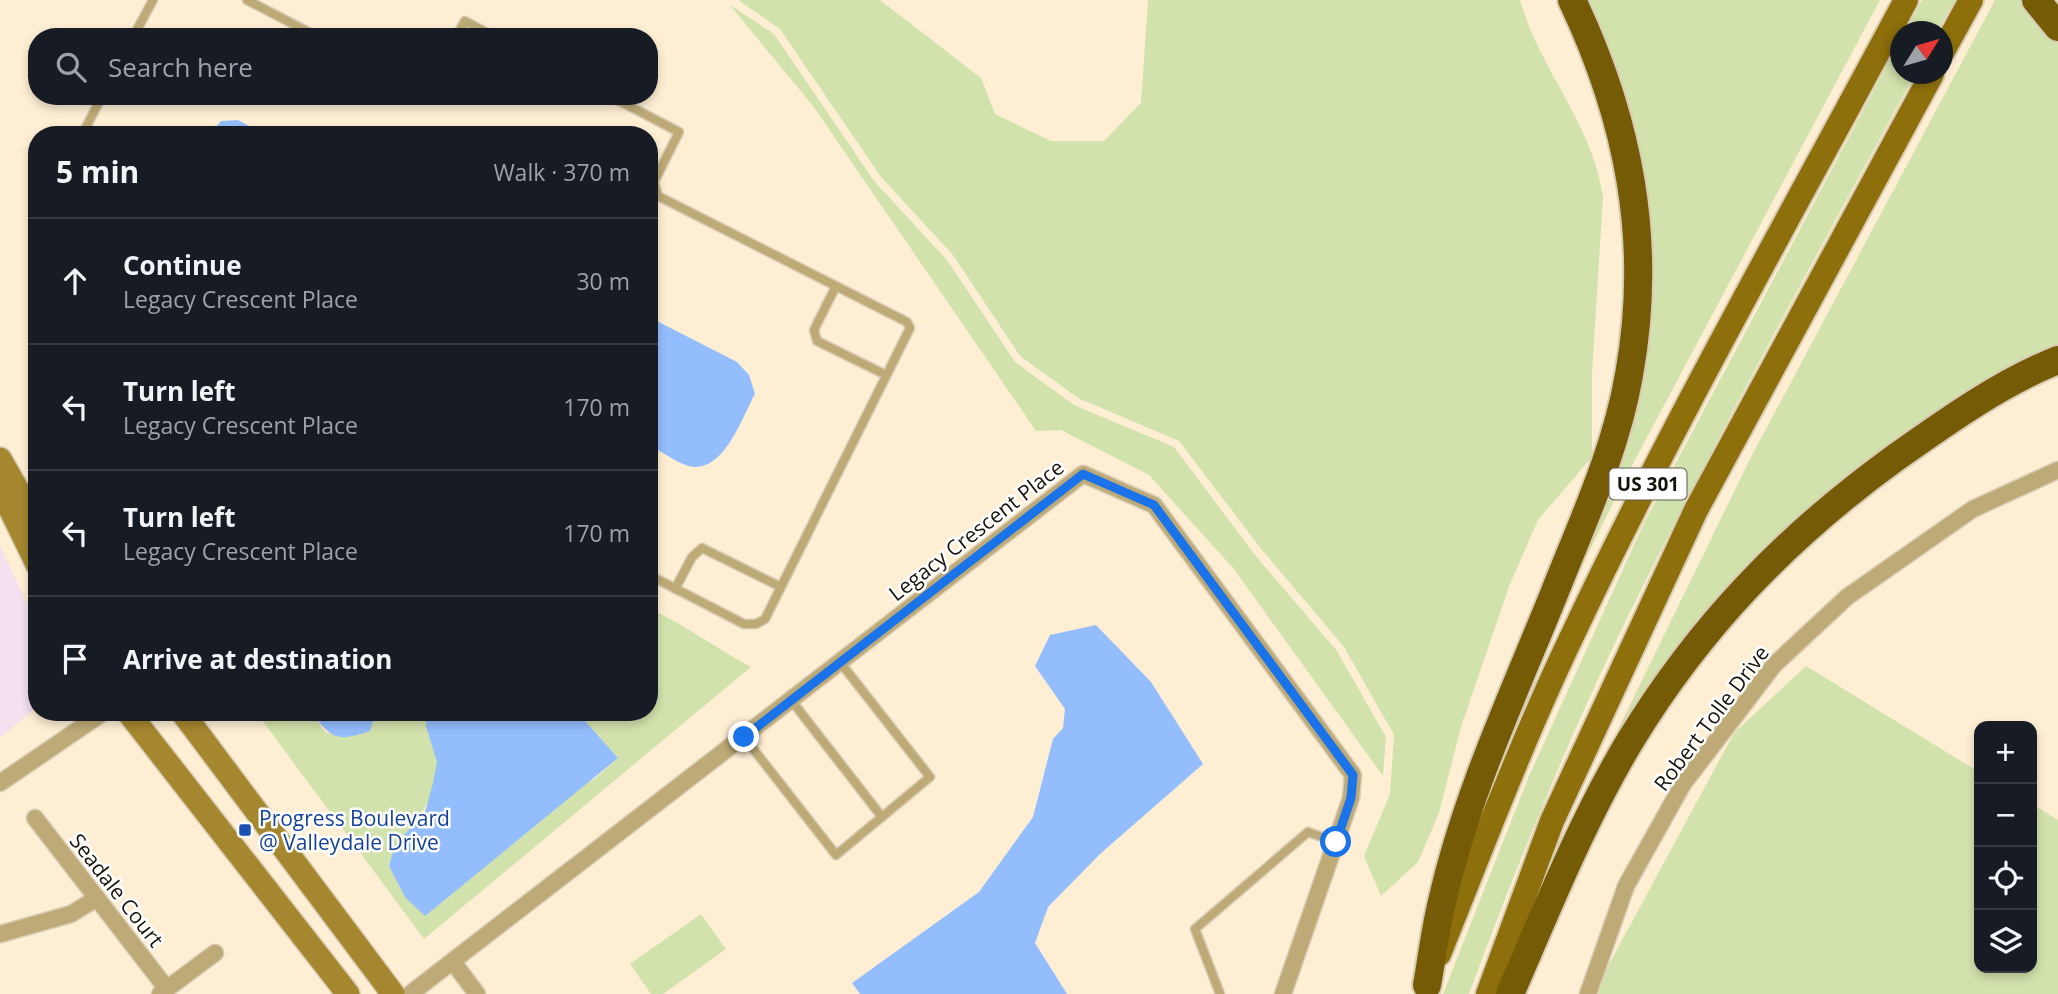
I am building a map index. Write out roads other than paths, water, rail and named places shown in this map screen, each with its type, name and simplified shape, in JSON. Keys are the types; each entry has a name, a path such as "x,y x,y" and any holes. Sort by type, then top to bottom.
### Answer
{"highway":[{"path":"1425,990 1442,901 1467,817 1607,461 1629,376 1638,314 1639,253 1634,195 1624,139 1609,83 1572,0"},
{"path":"2036,0 2058,27"},
{"path":"1510,994 1582,832 1629,742 1687,655 1768,562 1845,495 1948,420 2058,360"}],"main road":[{"name":"US 301","path":"1425,990 1505,790 1573,634 1648,483 1906,0"},
{"path":"1953,33 1971,0"},
{"name":"US 301","path":"1488,994 1552,821 1696,510 1926,84"},
{"path":"0,459 28,508"},
{"path":"0,488 28,546"},
{"path":"135,721 348,994"},
{"path":"189,721 393,994"}],"street":[{"name":"Robert Tolle Drive","path":"1588,994 1626,886 1682,784 1774,665 1847,597 1973,509 2058,470"},
{"name":"Legacy Crescent Place","path":"410,994 1083,474 1154,505 1353,775 1351,798 1283,994"},
{"path":"0,783 91,721"},
{"name":"Seadale Court","path":"35,818 97,898 163,991"},
{"path":"0,934 71,914 97,898"},
{"path":"163,991 215,953"},
{"path":"453,962 477,994"}],"lane":[{"path":"139,28 153,0"},
{"path":"247,0 301,28"},
{"path":"461,28 465,21 478,28"},
{"path":"87,126 97,105"},
{"path":"627,105 679,132 658,173"},
{"path":"658,196 907,322 910,328 765,619 755,624 744,624 658,580"},
{"path":"836,286 814,330 817,341 886,375"},
{"path":"675,589 692,556 702,548 781,587"},
{"path":"744,737 836,855 930,777 840,662"},
{"path":"791,700 883,817"},
{"path":"1220,994 1195,929 1308,832 1336,842"}],"water":[{"path":"238,120 249,126 217,126 221,121"},
{"path":"658,322 737,362 749,375 755,394 732,440 715,459 694,467 658,450"},
{"path":"1096,625 1151,682 1203,764 1100,854 1048,907 1035,943 1067,994 860,994 852,983 979,892 1033,817 1053,739 1063,728 1065,709 1035,666 1050,635"},
{"path":"318,721 373,721 370,731 343,737 324,728"},
{"path":"426,721 585,721 618,758 425,916 405,897 389,866 395,845 425,812 433,783 437,762"}],"place":[{"name":"Progress Boulevard @ Valleydale Drive","path":"245,830"}]}
